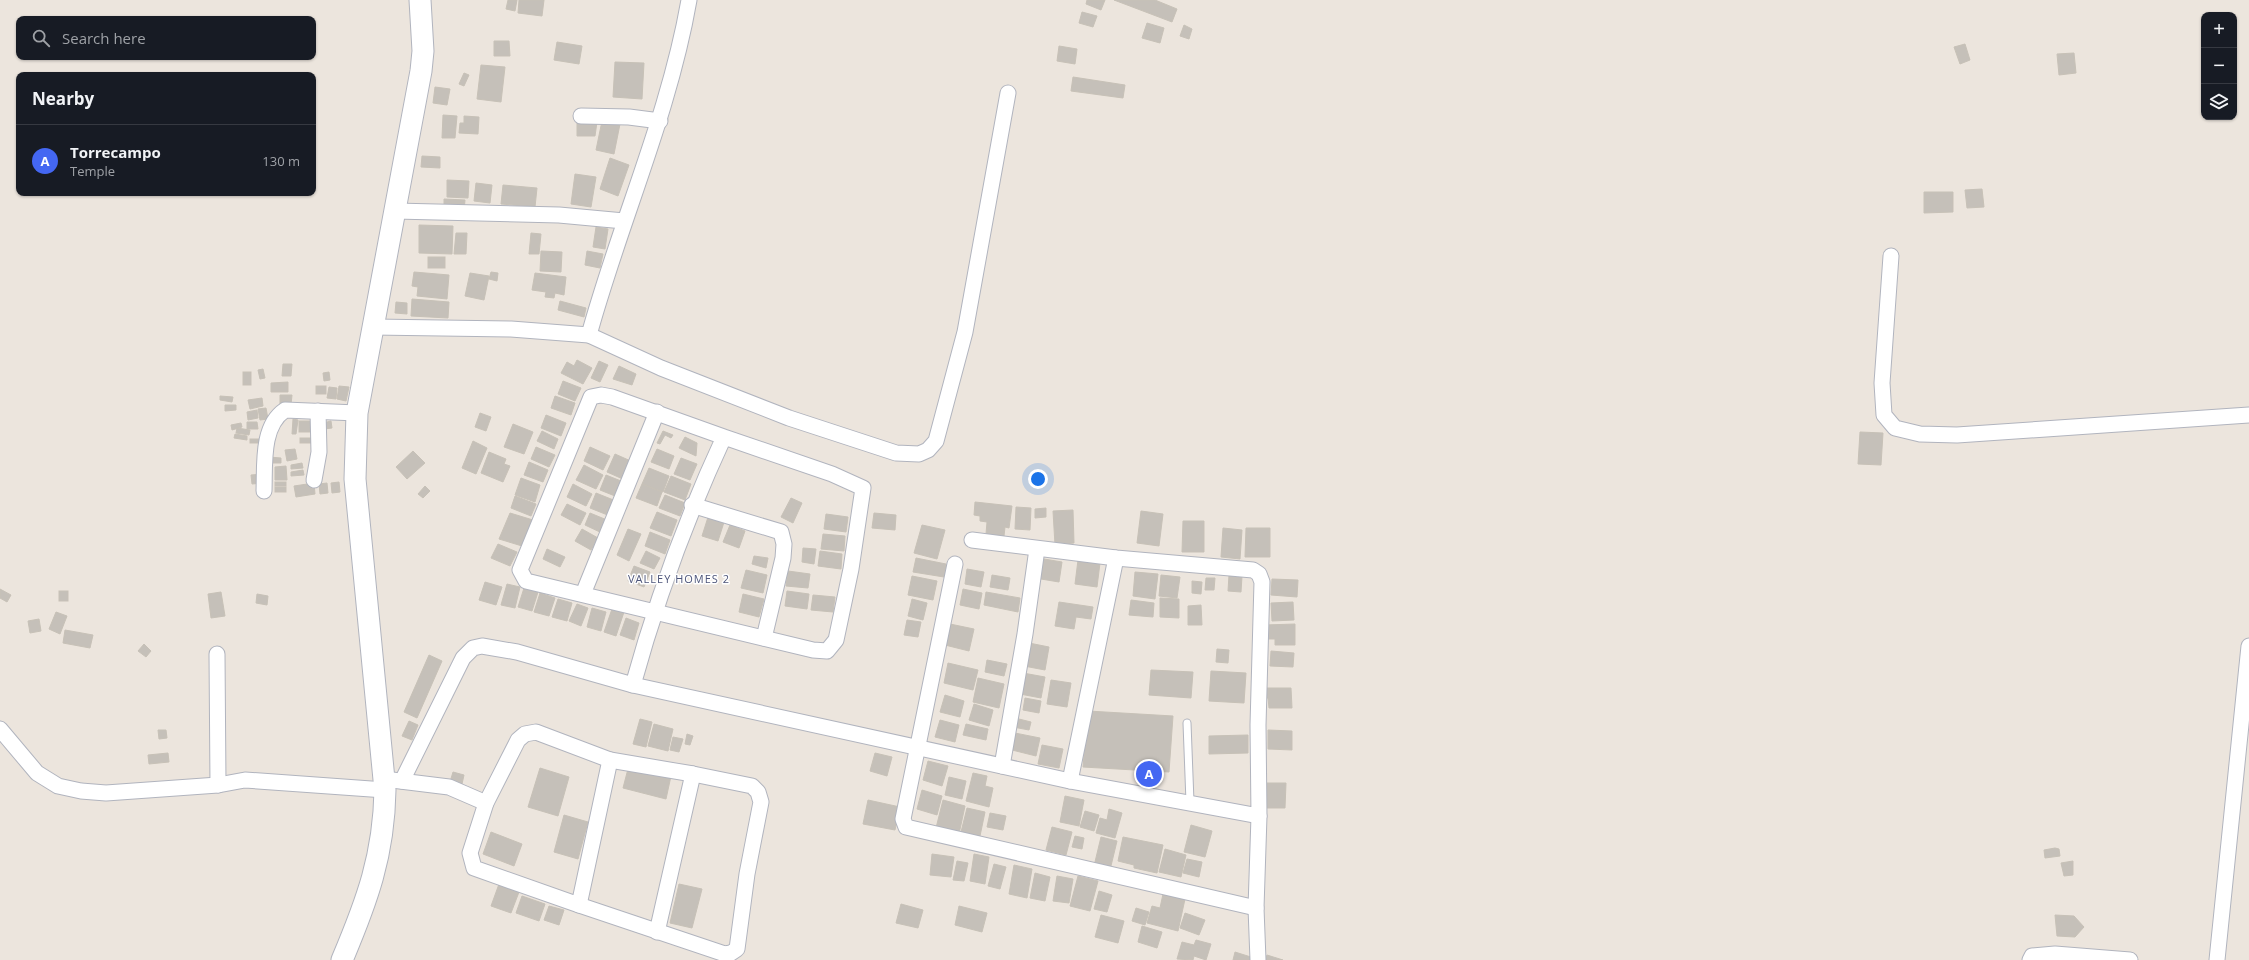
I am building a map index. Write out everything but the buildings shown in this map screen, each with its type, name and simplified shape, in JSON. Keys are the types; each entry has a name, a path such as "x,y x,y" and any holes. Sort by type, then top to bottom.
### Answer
{"main road":[{"path":"342,960 374,879 391,783 355,479 357,413 421,71 423,32 420,3"}],"street":[{"path":"589,335 624,221 660,121 683,33 689,0"},
{"path":"373,326 511,329 589,335 661,368 803,422 896,453 909,455 928,450 936,441 965,332 1008,93"},
{"path":"581,116 629,117 660,121"},
{"path":"395,211 559,215 624,221"},
{"path":"1891,256 1882,382 1884,415 1895,428 1920,434 1957,435 2249,415"},
{"path":"601,395 612,397 658,412 724,437 832,474 863,488 851,568 836,640 826,651 653,613 583,594 526,581 520,570 591,397 601,395"},
{"path":"264,491 265,456 271,424 276,415 285,410 357,413"},
{"path":"314,480 319,452 318,411"},
{"path":"583,594 658,412"},
{"path":"633,685 653,613 692,505 724,437"},
{"path":"692,505 780,532 784,544 783,558 764,638"},
{"path":"972,540 1116,558 1253,570 1260,574 1262,582 1258,725 1259,816 1256,908 1258,960"},
{"path":"1002,766 1026,634 1037,549"},
{"path":"1070,781 1116,558"},
{"path":"955,564 903,819 906,827 1256,908"},
{"path":"391,783 463,658 473,648 482,646 517,652 633,685 1070,781 1190,802 1259,816"},
{"path":"2217,960 2249,646"},
{"path":"217,654 218,784"},
{"path":"0,729 37,773 58,786 106,793 218,784 245,780 391,783 449,787 486,802"},
{"path":"536,732 610,760 694,774 752,786 758,792 761,802 747,874 737,949 731,953 725,954 657,932 474,868 470,853 486,802 518,740 525,734 536,732"},
{"path":"579,905 610,760"},
{"path":"657,932 694,774"},
{"path":"2030,960 2032,956 2055,954 2130,960"}],"lane":[{"path":"1187,723 1190,802"}],"place":[{"name":"Torrecampo","path":"1149,774"}],"district":[{"name":"VALLEY HOMES 2","path":"679,579"}]}
